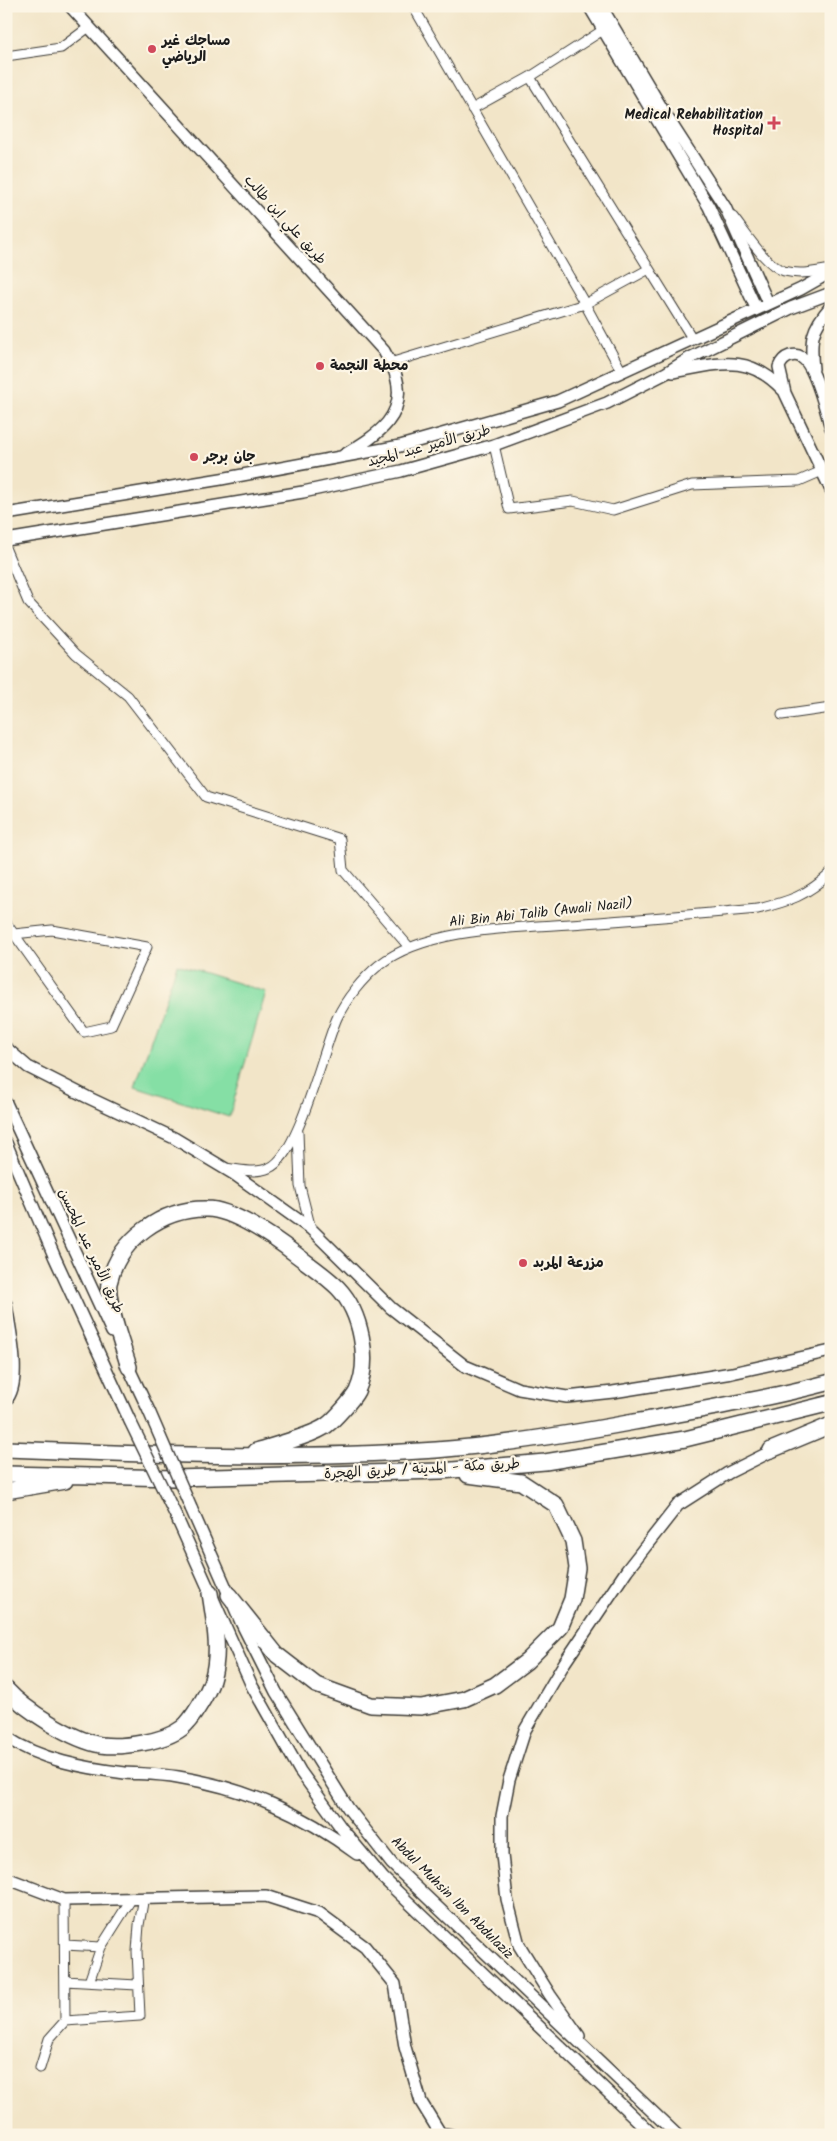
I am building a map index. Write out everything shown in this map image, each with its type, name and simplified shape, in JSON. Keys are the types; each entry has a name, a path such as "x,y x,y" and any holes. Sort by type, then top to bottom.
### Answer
{"highway":[{"path":"129,1368 112,1309 109,1284 118,1261 130,1241 162,1219 183,1212 208,1208 232,1216 273,1237 339,1289 354,1313 364,1347 363,1370 357,1392 326,1426 283,1443 238,1456"},
{"name":"طريق مكة - المدينة / طريق الهجرة","path":"6,1449 169,1456 238,1456 436,1450 540,1439 677,1414 831,1382"},
{"name":"طريق مكة - المدينة / طريق الهجرة","path":"6,1474 174,1478 442,1471 545,1462 685,1439 831,1403"},
{"path":"771,1450 831,1425"},
{"path":"229,1595 277,1655 284,1661 316,1685 371,1705 421,1707 464,1698 495,1685 528,1661 560,1628 574,1592 577,1568 573,1541 556,1505 521,1482 442,1471"},
{"path":"6,1492 104,1475"},
{"path":"6,1688 13,1696 60,1729 99,1745 126,1746 154,1740 182,1728 198,1708 212,1680 217,1644 210,1593"}],"main road":[{"name":"طريق علي ابن طالب","path":"70,6 384,351 396,375 399,398 391,420 373,437 338,458"},
{"path":"589,6 709,207 756,308"},
{"path":"601,6 667,117 725,207 768,303"},
{"name":"طريق الأمير عبد المجيد","path":"6,514 400,446 558,401 756,308 801,289 831,270"},
{"name":"طريق الأمير عبد المجيد","path":"6,540 302,492 401,471 494,445 606,403 666,373 690,358 791,308 831,293"},
{"path":"813,374 812,335 820,318 831,306"},
{"path":"831,428 813,374 802,357 796,355 787,357 779,366 785,393 831,490"},
{"path":"666,373 725,363 738,363 764,372 785,393"},
{"path":"6,1048 28,1067 174,1138 222,1167 311,1229 391,1308 465,1366 519,1389 567,1397 604,1393 732,1373 831,1351"},
{"name":"طريق الأمير عبد المحسن","path":"6,1103 149,1411 191,1508"},
{"path":"6,1143 55,1258 176,1516 252,1686 300,1771 342,1829 383,1878 653,2135"},
{"path":"6,1304 14,1366 14,1384 6,1400"},
{"path":"594,2058 550,1995 519,1945 508,1900 502,1855 502,1816 509,1780 525,1730 565,1662 626,1570 678,1505 728,1473 771,1450 831,1433"},
{"name":"Abdul Muhsin Ibn Abdulaziz","path":"191,1508 229,1595 276,1692 348,1808 392,1864 677,2135"},
{"path":"6,1738 45,1758 123,1772 176,1777 228,1787 284,1808 301,1817 327,1832 372,1866"},
{"path":"6,1878 64,1900 266,1896 319,1914 365,1947 395,1984 406,2047 421,2102 440,2132 450,2135"}],"street":[{"path":"413,6 585,304 622,372"},
{"path":"6,56 61,48 88,27"},
{"path":"472,109 530,77 603,30"},
{"path":"530,77 692,338"},
{"path":"725,207 757,248 783,270 814,272 831,270"},
{"path":"390,363 585,304 649,269"},
{"path":"494,445 509,509 573,501 613,510 692,485 799,481 822,471"},
{"path":"6,550 28,602 76,654 128,696 206,797 340,839 343,870 409,947"},
{"path":"782,715 831,708"},
{"name":"Ali Bin Abi Talib (Awali Nazil)","path":"298,1132 338,1018 356,989 379,965 409,947 459,934 758,909 789,901 814,888 831,873"},
{"path":"6,924 84,1032 111,1026 147,947 52,930 14,934"},
{"path":"222,1167 257,1171 271,1168 282,1156 298,1132"},
{"path":"298,1132 300,1186 311,1229"},
{"path":"65,2020 139,2017 137,1984 139,1925 144,1897"},
{"path":"89,1982 101,1947 132,1898"},
{"path":"40,2068 49,2039 65,2020 64,1900"},
{"path":"65,1944 101,1947"},
{"path":"65,1981 137,1984"}],"green space":[{"path":"177,964 266,992 229,1117 135,1087"}],"place":[{"name":"مساجك غير الرياضي","path":"152,49"},
{"name":"Medical Rehabilitation Hospital","path":"774,123"},
{"name":"محطة النجمة","path":"320,366"},
{"name":"جان برجر","path":"194,457"},
{"name":"مزرعة المربد","path":"523,1263"}]}
